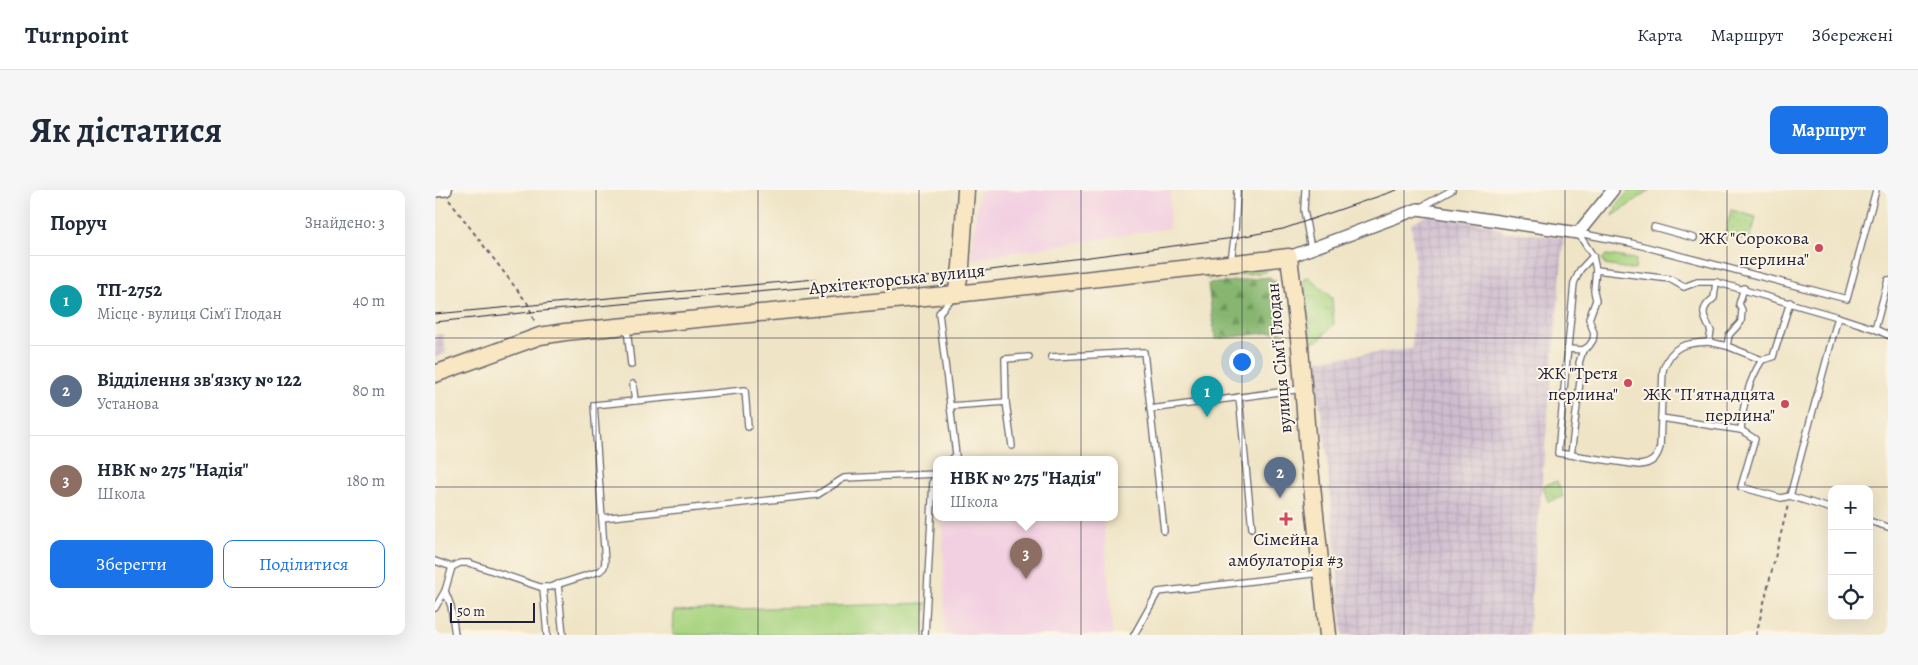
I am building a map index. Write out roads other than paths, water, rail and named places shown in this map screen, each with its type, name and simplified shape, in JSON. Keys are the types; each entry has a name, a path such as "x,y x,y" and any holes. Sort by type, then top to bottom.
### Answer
{"street":[{"path":"435,191 446,190"},
{"path":"956,294 961,267 966,190"},
{"path":"1289,257 1418,209 1579,233 1613,190"},
{"name":"Архітекторська вулиця","path":"435,374 510,345 540,336 956,294 1289,257"},
{"name":"вулиця Сім'ї Глодан","path":"1289,257 1320,573 1328,635"}],"lane":[{"path":"1231,263 1237,190"},
{"path":"1305,190 1304,210 1311,249"},
{"path":"1418,209 1451,190"},
{"path":"1579,233 1631,243 1847,299 1876,190"},
{"path":"1654,227 1694,238"},
{"path":"1571,455 1581,373 1579,363 1583,350 1593,340 1594,333 1589,319 1596,300 1594,291 1596,270 1593,256 1579,233"},
{"path":"1593,256 1579,270 1574,283 1558,453 1646,465 1658,455 1660,447 1662,378 1667,360 1673,351 1682,345 1709,342 1727,346 1761,360 1773,357 1790,302"},
{"path":"1596,270 1670,279 1681,287 1687,287 1697,282 1716,282 1744,288 1875,329 1888,335"},
{"path":"1875,329 1888,280"},
{"path":"1709,342 1711,331 1703,315 1708,302 1714,298 1716,282"},
{"path":"1727,346 1729,335 1741,322 1742,310 1739,304 1744,288"},
{"path":"955,456 939,313 956,294"},
{"path":"1790,496 1838,317"},
{"path":"627,326 631,365"},
{"path":"1568,348 1583,350"},
{"path":"1051,357 1144,352 1164,531"},
{"path":"1013,446 1006,402 1005,359 1029,357"},
{"path":"1741,430 1742,408 1747,389 1761,360"},
{"path":"633,384 635,401"},
{"path":"1150,409 1303,389"},
{"path":"435,561 452,567 460,563 469,563 543,588 600,571 604,567 594,405 745,390 748,427"},
{"path":"1239,397 1252,528"},
{"path":"950,406 1006,402"},
{"path":"1661,418 1741,430 1755,439 1741,487 1781,498 1790,496 1828,508"},
{"path":"602,518 817,495 845,478 933,474"},
{"path":"925,635 933,481"},
{"path":"1873,522 1888,527"},
{"path":"435,608 445,591 452,567"},
{"path":"1134,635 1158,592 1320,573"},
{"path":"558,584 563,635"},
{"path":"543,588 547,635"},
{"path":"445,591 451,606 455,635"}],"tram line":[{"path":"435,322 960,274 1234,238 1283,229 1397,190"},
{"path":"435,314 816,279"}],"place":[{"name":"ЖК \"Сорокова перлина\"","path":"1819,248"},
{"name":"ЖК \"Третя перлина\"","path":"1628,383"},
{"name":"ЖК \"П'ятнадцята перлина\"","path":"1785,404"},
{"name":"ТП-2752","path":"1207,417"},
{"name":"Відділення зв'язку № 122","path":"1280,498"},
{"name":"Сімейна амбулаторія #3","path":"1286,519"},
{"name":"НВК № 275 \"Надія\"","path":"1026,579"}]}
